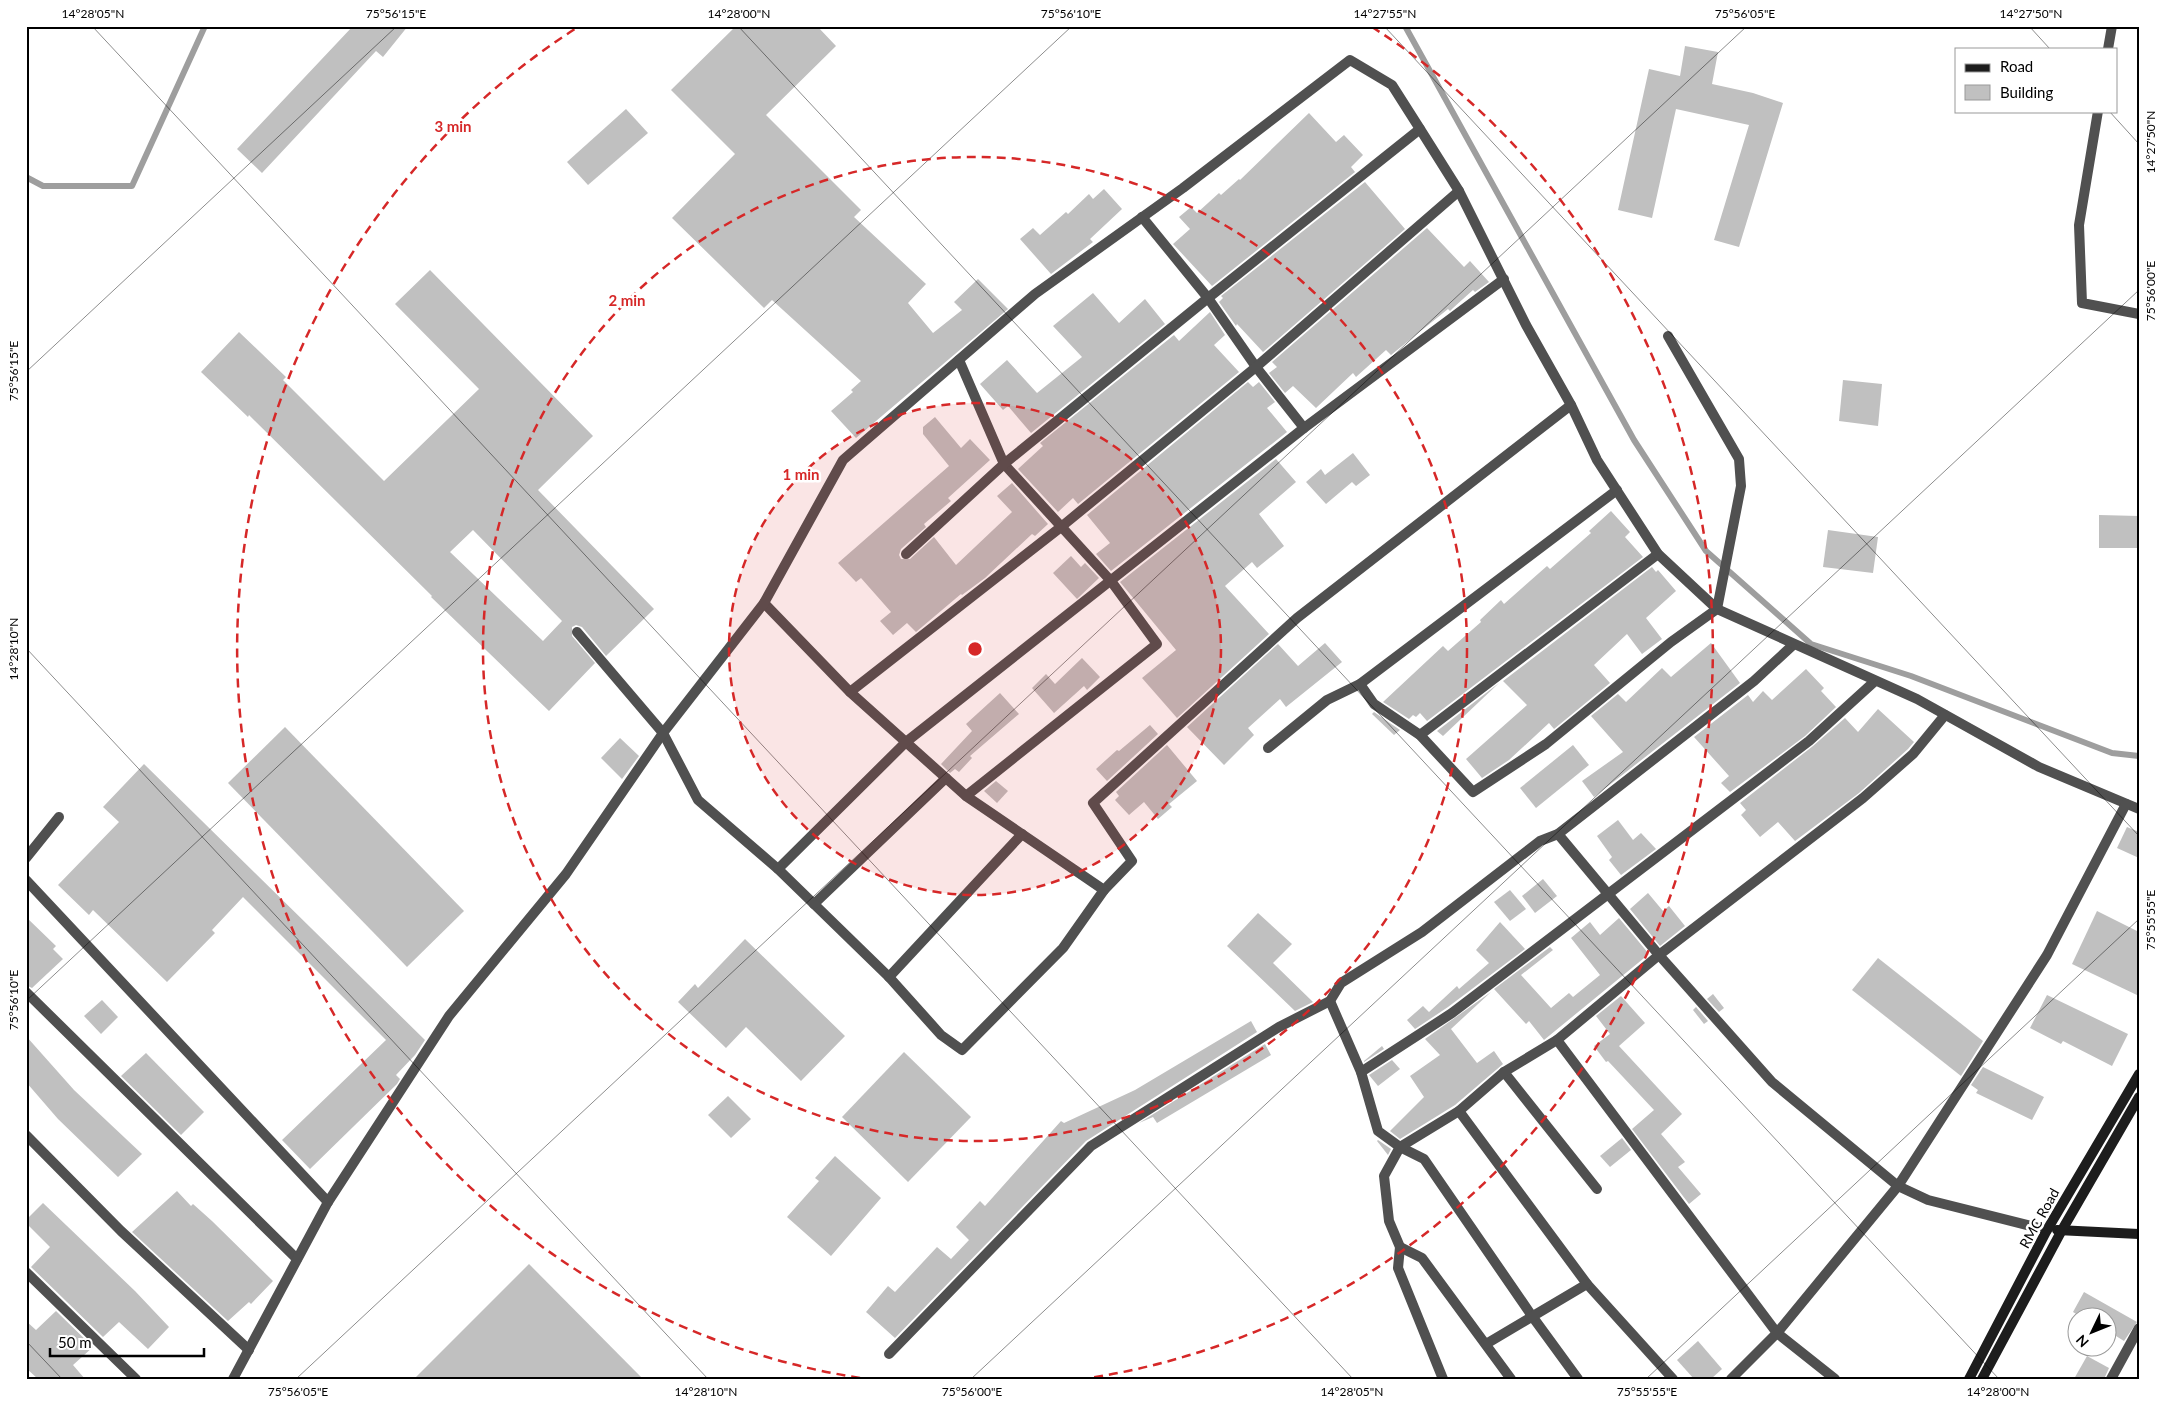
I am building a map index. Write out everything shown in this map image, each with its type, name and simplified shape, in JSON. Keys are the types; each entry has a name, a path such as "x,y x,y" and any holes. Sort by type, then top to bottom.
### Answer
{"street":[{"path":"2108,48 2112,26"},
{"path":"234,1379 328,1202 449,1016 566,874 663,733 764,603 843,460 1035,294 1142,217 1350,60 1392,85 1459,191 1571,405 1597,460 1658,554 1717,609 1793,645 1917,699 2039,767 2139,809"},
{"path":"2098,112 2079,225 2082,303 2139,314"},
{"path":"906,554 1004,464 1420,129"},
{"path":"850,692 1061,527 1256,367 1459,191"},
{"path":"1142,217 1208,298 1256,367 1304,428"},
{"path":"778,869 906,742 1304,428 1504,279"},
{"path":"1360,684 1374,704 1420,735 1473,792 1546,744 1671,642 1717,609 1741,486 1739,459 1668,336"},
{"path":"959,360 1004,464 1111,581 1157,644 966,796"},
{"path":"577,632 663,733 698,800 778,869 889,977 941,1035 962,1050 1063,948 1104,890 1132,862 1093,803 1297,618 1571,405"},
{"path":"1268,748 1327,700 1360,684 1617,490"},
{"path":"1420,735 1658,554"},
{"path":"764,603 850,692 966,796 1104,890"},
{"path":"889,1354 1091,1146 1279,1027 1330,1001 1342,983 1422,932 1540,841 1558,834 1754,681 1793,645"},
{"path":"1362,1072 1452,1013 1809,741 1875,680"},
{"path":"1443,1379 1398,1268 1400,1247 1389,1220 1384,1176 1400,1147 1459,1112 1504,1072 1557,1040 1658,955 1863,798 1913,754 1945,715"},
{"path":"814,904 946,778"},
{"path":"1731,1379 1777,1333 1898,1186 2047,955 2126,804"},
{"path":"26,858 59,818"},
{"path":"889,977 1022,834"},
{"path":"1558,834 1658,955 1772,1082 1898,1186 1928,1200 2047,1230 2139,1234"},
{"path":"26,880 328,1202"},
{"path":"26,992 297,1259"},
{"path":"1330,1001 1362,1072 1378,1131 1400,1147 1424,1159 1532,1316 1578,1379"},
{"path":"1557,1040 1777,1333 1835,1379"},
{"path":"1504,1072 1597,1190"},
{"name":"RMC Road","path":"1969,1379 2047,1230 2139,1074"},
{"name":"RMC Road","path":"1982,1379 2062,1230 2139,1097"},
{"path":"1459,1112 1587,1284 1673,1379"},
{"path":"26,1134 122,1231 249,1350"},
{"path":"1400,1247 1422,1258 1511,1379"},
{"path":"26,1272 136,1379"},
{"path":"1486,1344 1587,1284"},
{"path":"2110,1379 2139,1328"}],"building":[{"path":"353,26 408,26 383,57 376,51 262,173 237,149"},
{"path":"736,26 817,26 836,46 766,115 861,210 854,217 926,284 908,303 933,333 962,310 954,302 978,279 1008,309 856,438 831,411 853,392 851,390 861,381 772,300 764,308 672,218 735,154 671,90"},
{"path":"1685,46 1718,52 1712,84 1753,93 1783,103 1739,247 1714,240 1749,125 1676,109 1652,218 1618,210 1649,69 1680,76"},
{"path":"626,109 648,133 588,185 567,162"},
{"path":"1309,113 1336,142 1344,135 1363,155 1351,167 1355,172 1212,286 1173,244 1190,229 1179,217 1191,207 1197,213 1219,193 1221,195 1240,180"},
{"path":"1365,182 1405,229 1263,352 1237,324 1236,326 1219,302 1223,298 1221,296"},
{"path":"1104,189 1122,209 1090,239 1093,242 1051,274 1020,239 1033,228 1040,235 1066,212 1068,214 1089,194 1093,199"},
{"path":"1427,228 1464,267 1470,261 1489,282 1475,292 1473,290 1450,311 1448,309 1391,355 1386,350 1356,377 1353,373 1316,408 1293,386 1285,393 1269,373 1277,367 1272,362"},
{"path":"430,270 593,436 538,490 654,609 606,656 582,627 576,625 572,627 572,636 595,663 549,711 431,597 249,415 248,417 201,372 239,332 286,377 283,380 384,481 479,389 395,304","holes":["473,530 562,621 543,641 450,552"]},
{"path":"1093,293 1119,323 1145,299 1165,324 1031,433 1008,406 1003,410 980,384 1007,360 1037,393 1082,357 1053,326"},
{"path":"1210,312 1225,335 1214,345 1239,372 1078,504 1073,498 1058,512 1018,469 1043,446 1040,443 1174,335 1179,341"},
{"path":"1843,380 1882,384 1878,426 1839,421"},
{"path":"1248,382 1253,387 1259,382 1275,402 1267,408 1287,432 1111,571 1096,554 1110,543 1087,515"},
{"path":"935,417 961,448 970,439 990,460 948,498 951,501 924,524 926,527 901,549 899,555 901,559 910,559 934,537 956,565 1012,512 997,496 1012,483 1048,524 1035,536 1032,534 985,578 961,594 916,632 907,623 893,635 880,621 891,612 861,578 856,582 838,563 949,466 923,434 923,427"},
{"path":"1353,453 1370,475 1356,486 1352,482 1326,504 1306,482 1321,469 1325,475"},
{"path":"1276,459 1296,482 1259,514 1284,546 1257,568 1252,562 1225,586 1269,634 1177,718 1142,678 1176,650 1120,582"},
{"path":"1611,511 1630,532 1625,537 1643,557 1427,721 1420,713 1416,717 1413,715 1409,719 1383,702 1443,646 1448,651 1481,622 1480,620 1501,600 1504,604 1547,566 1550,569 1591,533 1589,531"},
{"path":"2099,515 2139,516 2139,548 2099,548"},
{"path":"1828,530 1878,537 1873,573 1823,567"},
{"path":"1071,556 1081,567 1085,563 1099,578 1077,599 1053,573"},
{"path":"1652,567 1656,572 1658,570 1676,591 1646,618 1662,639 1642,654 1627,634 1594,665 1610,683 1554,729 1549,723 1509,760 1482,778 1466,759 1527,705 1503,681"},
{"path":"1325,643 1342,662 1286,707 1280,699 1248,728 1254,735 1224,765 1187,727 1278,644 1298,666"},
{"path":"1711,643 1740,683 1594,797 1582,781 1623,752 1591,716 1618,694 1626,702 1662,668 1671,677"},
{"path":"1082,658 1100,677 1087,690 1084,686 1054,713 1032,688 1046,674 1055,684"},
{"path":"1806,669 1824,688 1821,691 1836,707 1805,736 1730,792 1721,783 1729,776 1694,737 1748,695 1753,702 1763,691 1772,700"},
{"path":"1499,683 1443,736 1437,731"},
{"path":"1000,693 1019,714 970,756 972,758 959,772 955,769 950,773 941,764 972,731 966,724"},
{"path":"1878,709 1914,742 1908,749 1859,793 1795,841 1778,822 1760,837 1741,815 1746,810 1740,803 1813,746 1845,718 1858,732"},
{"path":"1374,712 1400,730 1394,735 1372,714"},
{"path":"1150,725 1158,734 1107,781 1096,769"},
{"path":"285,727 464,911 407,967 228,783"},
{"path":"620,738 639,756 622,779 601,758"},
{"path":"1167,745 1197,781 1169,804 1172,807 1158,819 1144,802 1129,815 1115,800 1119,796 1116,792"},
{"path":"1573,745 1589,765 1536,808 1520,788"},
{"path":"144,764 425,1040 415,1055 396,1075 400,1079 397,1084 310,1169 282,1140 386,1040 243,897 212,930 215,933 167,982 93,910 89,915 58,885 119,822 103,807"},
{"path":"996,781 1008,791 997,803 984,791"},
{"path":"1618,820 1633,840 1641,833 1656,849 1621,875 1609,860 1612,857 1597,836"},
{"path":"2127,827 2139,832 2139,858 2117,848"},
{"path":"1543,879 1557,896 1535,913 1522,896"},
{"path":"1510,890 1526,909 1510,921 1494,902"},
{"path":"1648,893 1663,911 1669,906 1685,926 1660,946 1630,909"},
{"path":"2097,911 2139,932 2139,996 2072,964"},
{"path":"1258,913 1292,944 1273,963 1313,1002 1295,1011 1227,946"},
{"path":"26,917 56,946 53,949 63,959 32,988 26,985"},
{"path":"1619,918 1649,954 1544,1040 1529,1021 1526,1024 1494,989 1550,947 1553,950 1521,975 1551,1008 1569,993 1573,997 1600,975 1571,938 1590,922 1600,935"},
{"path":"1500,922 1525,949 1448,1007 1415,1029 1407,1020 1423,1006 1429,1012 1457,986 1459,989 1489,963 1476,950"},
{"path":"745,939 845,1036 801,1081 746,1027 726,1048 678,1002 695,984 698,988"},
{"path":"1878,958 1983,1041 1961,1076 1852,990"},
{"path":"1491,992 1451,1029 1477,1063 1494,1051 1503,1064 1455,1105 1400,1139 1390,1131 1424,1097 1410,1076 1440,1055 1425,1039"},
{"path":"1713,994 1724,1008 1719,1012 1707,999"},
{"path":"2047,995 2128,1034 2112,1066 2063,1041 2061,1044 2030,1028"},
{"path":"1621,996 1645,1023 1619,1046 1682,1114 1661,1134 1685,1162 1678,1167 1701,1194 1689,1204 1632,1129 1654,1110 1608,1061 1606,1062 1594,1046 1610,1034 1596,1016"},
{"path":"102,1000 118,1017 101,1034 84,1016"},
{"path":"1696,1007 1708,1021 1704,1024 1693,1010"},
{"path":"1251,1021 1257,1032 1086,1141 895,1338 866,1312 888,1286 895,1292 937,1247 951,1259 969,1240 956,1227 980,1201 985,1206 1061,1121 1064,1123 1135,1090"},
{"path":"26,1036 74,1090 142,1154 118,1177 58,1119 26,1082"},
{"path":"1265,1044 1271,1055 1157,1123 1153,1117 1139,1123"},
{"path":"1382,1046 1384,1049 1364,1062 1364,1061"},
{"path":"904,1052 971,1117 908,1182 842,1117"},
{"path":"146,1053 204,1112 181,1135 121,1076"},
{"path":"1392,1060 1400,1069 1378,1086 1369,1075"},
{"path":"1983,1067 2044,1097 2032,1120 1976,1093 1978,1090 1971,1085"},
{"path":"728,1096 751,1119 731,1138 708,1115"},
{"path":"1622,1138 1631,1150 1610,1167 1600,1156"},
{"path":"1377,1141 1391,1149 1388,1155"},
{"path":"835,1156 881,1198 831,1256 787,1217 819,1181 815,1178"},
{"path":"177,1191 191,1206 193,1204 212,1221 273,1281 251,1304 249,1302 228,1321 132,1232"},
{"path":"43,1203 135,1291 169,1327 148,1349 119,1322 103,1337 31,1267 50,1247 26,1223 26,1220"},
{"path":"529,1264 643,1379 414,1379"},
{"path":"2084,1292 2112,1308 2075,1308"},
{"path":"56,1311 93,1347 73,1365 85,1379 38,1379 26,1368 26,1321 36,1330"},
{"path":"2118,1311 2137,1322 2124,1341 2118,1337"},
{"path":"1698,1341 1722,1369 1711,1379 1694,1379 1677,1360"},
{"path":"2086,1358 2091,1358 2109,1368 2104,1379 2074,1379"}],"waterway":[{"path":"26,177 43,186 132,186 205,26"},
{"path":"1405,26 1634,440 1706,551 1811,644 1911,676 2112,753 2139,756"}]}
